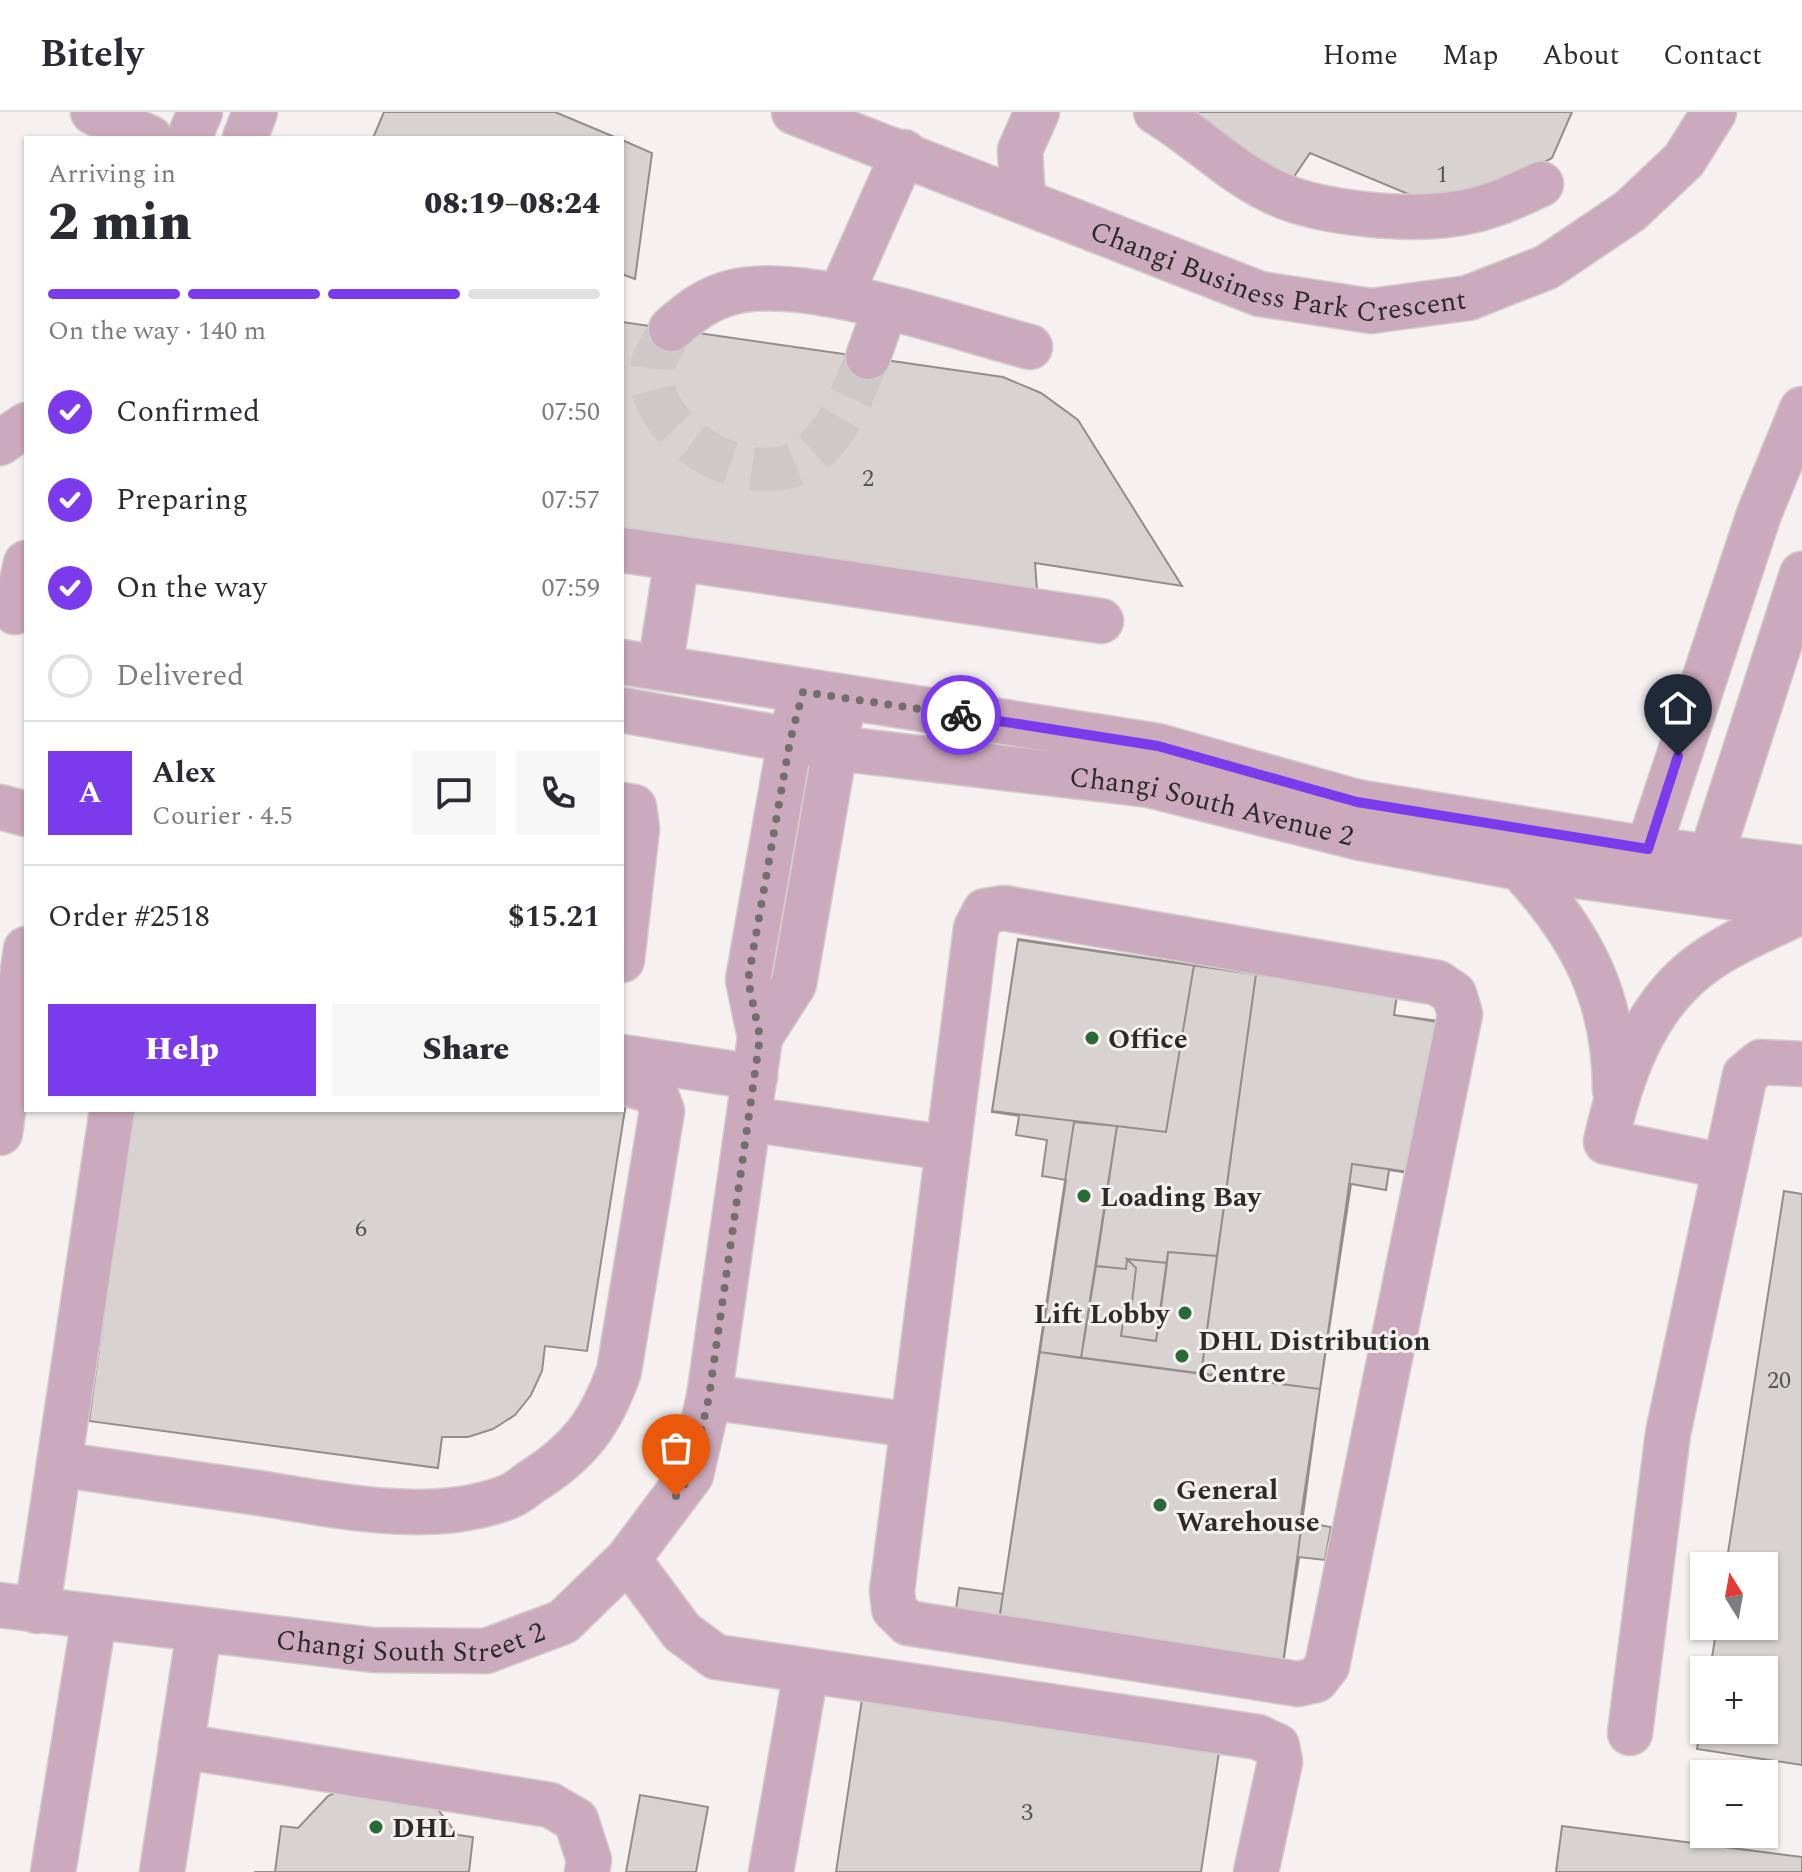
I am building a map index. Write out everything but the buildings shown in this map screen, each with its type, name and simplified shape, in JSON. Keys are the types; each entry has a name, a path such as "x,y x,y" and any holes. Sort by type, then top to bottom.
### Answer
{"street":[{"path":"93,112 146,136"},
{"path":"190,136 200,112"},
{"path":"246,136 255,112"},
{"name":"Changi Business Park Crescent","path":"794,112 904,152 1260,294 1371,311 1468,298 1547,267 1630,211 1684,160 1714,112"},
{"path":"1023,200 1020,150 1037,112"},
{"path":"1156,112 1265,188 1300,204 1342,212 1458,214 1500,204 1541,184"},
{"path":"841,294 904,152"},
{"path":"671,329 697,305 734,291 841,294 885,309 1030,347"},
{"path":"868,357 885,309"},
{"path":"1644,866 1759,514 1802,409"},
{"path":"0,443 24,426"},
{"path":"624,550 1101,621"},
{"path":"641,665 677,558"},
{"path":"14,612 19,564"},
{"path":"1705,874 1802,574"},
{"name":"Changi South Avenue 2","path":"641,665 1158,746 1357,802 1644,866 1705,874 1802,868"},
{"name":"Changi South Street 2","path":"18,1608 373,1650 486,1651 563,1622 628,1559 691,1475 709,1397 755,1078 748,980 790,741 824,695"},
{"name":"Changi South Street 2","path":"755,1078 794,984 835,748 824,695"},
{"name":"Changi South Avenue 2","path":"624,710 835,748 1149,785 1360,838 1520,868 1644,866"},
{"path":"624,805 634,807 637,829 624,943"},
{"path":"0,807 24,813"},
{"path":"1520,868 1568,926 1600,985 1615,1060 1615,1100"},
{"name":"Changi South Avenue 2","path":"1705,874 1802,909"},
{"path":"1004,908 1438,983 1454,994 1460,1014 1327,1666 1316,1680 1298,1684 908,1623 894,1609 892,1591 912,1425 976,928 985,911 1004,908"},
{"path":"1723,1166 1606,1142 1615,1100 1631,1057 1675,989 1699,966 1802,909"},
{"path":"0,1133 24,963"},
{"path":"624,1057 755,1078 948,1148"},
{"path":"1630,1733 1668,1433 1745,1075 1761,1062 1802,1064"},
{"path":"59,1464 335,1505 419,1511 468,1507 507,1498 562,1463 586,1437 607,1405 619,1371 662,1111 655,1092 624,1083"},
{"path":"18,1608 59,1464 112,1112"},
{"path":"709,1397 912,1425"},
{"path":"628,1559 682,1632 716,1657 1258,1737 1277,1746 1280,1762 1256,1872"},
{"path":"53,1872 94,1619"},
{"path":"162,1872 199,1631"},
{"path":"771,1872 806,1672"},
{"path":"181,1746 550,1805 576,1820 589,1860 587,1872"}],"tunnel":[{"path":"671,329 652,367 654,392 666,416 684,436 707,453 733,464 761,469 786,467 809,456 820,446 844,410 868,357"}],"way so far":[{"path":"676,1496 691,1475 709,1397 760,1037 748,980 790,741 803,692 961,715"}],"place":[{"name":"Office","path":"1092,1038"},
{"name":"Loading Bay","path":"1084,1196"},
{"name":"Lift Lobby","path":"1185,1313"},
{"name":"DHL Distribution Centre","path":"1182,1356"},
{"name":"General Warehouse","path":"1160,1505"},
{"name":"DHL","path":"376,1827"}],"route":[{"path":"961,715 1158,746 1357,802 1648,849 1678,756"}]}
